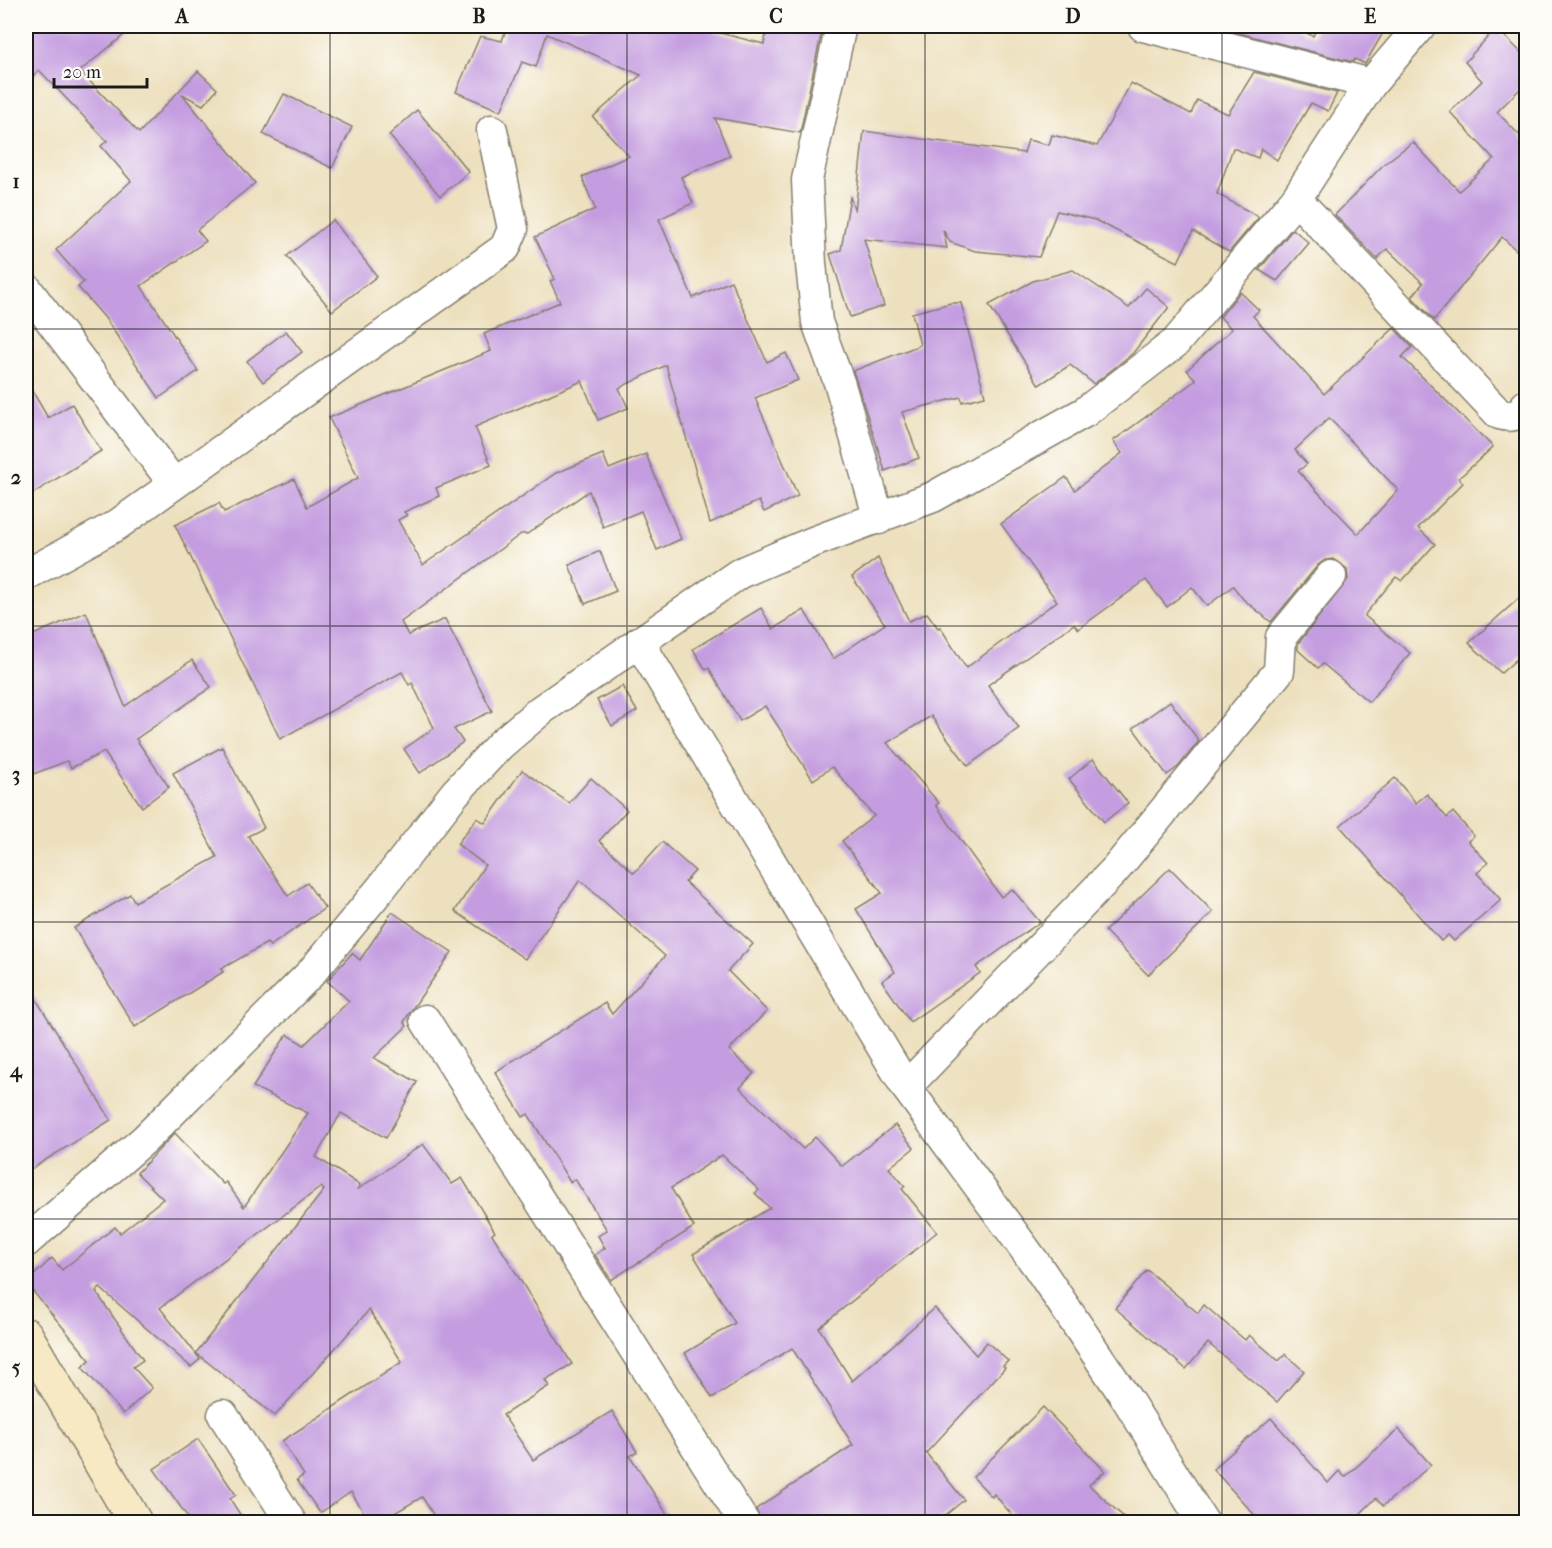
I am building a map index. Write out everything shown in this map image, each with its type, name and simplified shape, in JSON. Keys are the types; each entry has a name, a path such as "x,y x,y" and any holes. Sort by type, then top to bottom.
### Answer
{"street":[{"path":"841,26 807,180 811,264 818,322 840,385 879,519"},
{"path":"1143,26 1371,84"},
{"path":"26,1242 145,1140 310,974 455,793 500,745 541,710 740,573 813,542 933,497 1085,412 1175,343 1296,199 1371,84 1420,26"},
{"path":"26,575 117,525 505,248 513,229 492,130"},
{"path":"1296,199 1499,414 1509,417 1520,414 1527,405"},
{"path":"26,288 174,484"},
{"path":"906,1087 1115,870 1279,671 1281,638 1331,576"},
{"path":"639,642 906,1087 1038,1267 1128,1401 1203,1522"},
{"path":"425,1020 744,1522"},
{"path":"26,1335 135,1522"},
{"path":"223,1415 291,1522"}],"building":[{"path":"26,26 135,26 80,71 139,133 198,71 217,89 203,105 182,94 255,183 197,230 206,241 141,286 198,371 159,398 105,318 78,287 84,282 56,250 131,181 101,146 107,141 39,70 26,84"},
{"path":"507,26 692,26 764,44 768,26 823,26 800,133 715,118 730,156 681,177 693,203 659,219 693,298 731,281 767,362 786,353 798,380 755,398 798,496 764,512 759,501 710,523 666,365 619,388 628,408 598,420 582,381 475,427 491,465 436,488 439,496 404,512 407,515 398,520 423,565 556,473 603,454 609,469 646,454 681,539 657,550 641,511 603,527 589,491 527,534 521,534 401,622 408,635 445,619 492,711 454,729 463,742 420,773 404,749 434,728 412,683 409,685 402,672 280,739 175,525 219,503 224,512 294,479 307,507 358,478 329,418 491,351 484,334 560,302 550,281 555,279 535,237 595,209 582,177 629,156 593,117 641,75 547,34 536,67 522,62 501,111 456,92 480,36 502,41"},
{"path":"1211,26 1292,26 1313,36 1318,26 1387,26 1365,64 1355,59 1353,62"},
{"path":"1496,28 1527,58 1527,82 1497,112 1527,143 1527,260 1502,237 1434,320 1412,297 1423,283 1387,249 1377,259 1335,215 1384,164 1413,142 1459,191 1494,159 1450,112 1482,81 1465,62"},
{"path":"1254,72 1337,93 1328,111 1311,103 1277,160 1261,149 1258,158 1233,148 1217,194 1259,217 1229,252 1193,231 1178,262 1095,220 1057,211 1039,257 975,251 950,242 943,230 947,248 864,239 884,306 850,317 830,254 841,250 850,197 855,211 864,131 1024,153 1028,140 1049,145 1052,135 1097,146 1131,83 1191,114 1197,100 1228,114"},
{"path":"284,94 352,127 332,168 263,134"},
{"path":"417,110 469,172 440,196 389,135"},
{"path":"333,220 377,276 332,311 287,256"},
{"path":"1293,229 1309,243 1277,281 1259,270"},
{"path":"1073,270 1129,308 1146,288 1169,307 1133,353 1094,384 1070,365 1039,385 989,305 1033,281"},
{"path":"1240,292 1259,310 1253,316 1324,394 1394,328 1412,347 1402,357 1493,447 1459,478 1463,483 1418,528 1435,544 1402,581 1396,577 1366,613 1365,616 1410,653 1369,702 1323,664 1318,668 1298,650 1298,644 1348,579 1347,569 1334,559 1325,560 1318,565 1271,622 1243,599 1233,586 1207,606 1192,587 1167,607 1146,580 1078,629 1074,624 988,685 1019,728 968,766 931,716 887,743 939,803 936,805 1001,897 1012,889 1040,922 976,967 980,973 910,1022 882,981 895,972 856,909 882,893 842,841 874,816 832,767 813,780 765,706 740,721 709,668 706,670 693,649 761,608 773,629 804,610 833,659 885,624 852,577 878,558 909,621 927,613 938,628 940,627 966,668 1057,601 1001,524 1066,477 1075,490 1122,453 1113,441 1196,380 1187,370 1232,329 1220,317","holes":["1329,418 1398,490 1358,534 1298,471 1307,464 1295,450"]},
{"path":"951,303 961,303 985,396 962,402 961,397 902,412 919,458 885,471 853,371 920,345 912,313"},
{"path":"286,331 302,352 263,382 247,361"},
{"path":"26,380 48,418 72,404 101,451 26,498"},
{"path":"600,551 616,591 585,604 569,565"},
{"path":"1527,591 1527,650 1501,673 1469,643"},
{"path":"86,612 125,706 192,660 211,687 136,739 169,787 142,807 104,752 71,768 67,761 26,777 26,638"},
{"path":"622,686 637,711 612,726 597,700"},
{"path":"1170,701 1199,741 1178,767 1167,775 1133,728"},
{"path":"222,747 264,828 248,836 288,896 307,883 325,908 270,946 267,943 221,969 223,972 135,1027 74,928 130,894 135,902 217,857 173,773"},
{"path":"1093,759 1128,803 1104,822 1069,779"},
{"path":"522,770 569,803 591,778 627,810 599,841 634,873 662,842 695,871 685,882 753,944 728,971 767,1011 729,1050 754,1073 740,1088 803,1149 815,1137 842,1166 895,1125 914,1148 889,1168 905,1186 902,1189 937,1232 819,1328 852,1381 935,1308 976,1355 987,1342 1008,1361 1003,1366 1005,1368 926,1453 964,1500 937,1522 761,1522 756,1509 853,1445 792,1348 712,1398 685,1353 735,1323 693,1254 770,1208 755,1193 759,1190 722,1155 671,1188 694,1227 611,1280 595,1255 605,1248 598,1236 607,1230 575,1179 570,1182 528,1114 523,1117 495,1072 605,1003 612,1014 665,956 580,880 525,959 455,911 485,865 457,844 477,818 485,823"},
{"path":"1395,778 1416,803 1427,794 1447,818 1453,812 1474,836 1468,841 1488,863 1477,873 1501,900 1454,941 1448,935 1441,941 1340,826"},
{"path":"1170,868 1213,912 1148,975 1105,931"},
{"path":"392,912 452,952 410,1012 404,1022 407,1026 374,1058 417,1082 386,1138 341,1113 316,1157 360,1185 357,1190 423,1144 452,1184 462,1178 495,1232 492,1234 572,1364 545,1380 549,1386 503,1415 533,1460 612,1411 637,1452 630,1456 672,1522 438,1522 422,1497 379,1522 370,1522 351,1492 320,1513 297,1480 304,1475 282,1441 402,1362 369,1310 275,1416 196,1353 324,1190 321,1187 160,1308 200,1359 191,1367 100,1288 96,1292 143,1360 133,1367 152,1388 123,1414 82,1367 90,1360 26,1283 52,1258 62,1270 115,1227 120,1233 163,1199 137,1173 175,1133 223,1184 226,1182 244,1207 308,1113 253,1087 287,1034 304,1045 349,1001 327,981 352,953 360,960"},
{"path":"26,983 111,1120 26,1172"},
{"path":"1147,1270 1198,1313 1204,1305 1245,1340 1249,1335 1279,1361 1285,1354 1304,1371 1277,1402 1208,1343 1186,1369 1115,1308"},
{"path":"1043,1407 1105,1471 1089,1485 1129,1522 1018,1522 994,1494 992,1497 973,1477"},
{"path":"1271,1418 1328,1483 1339,1471 1345,1477 1399,1429 1431,1465 1383,1506 1376,1498 1352,1522 1261,1522 1213,1469"},
{"path":"198,1439 236,1495 230,1499 245,1522 191,1522 154,1469"}]}
